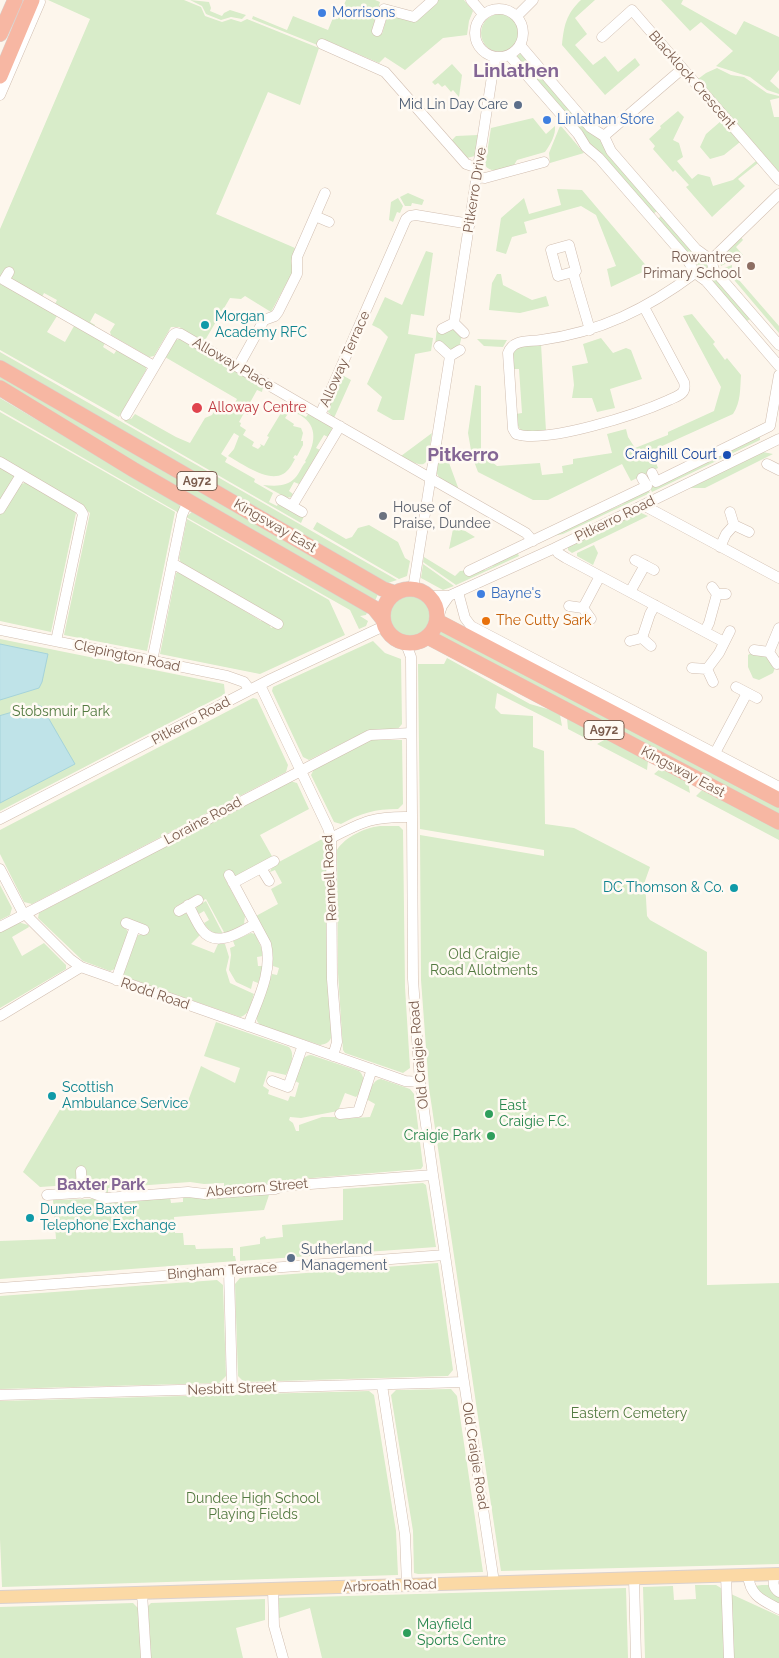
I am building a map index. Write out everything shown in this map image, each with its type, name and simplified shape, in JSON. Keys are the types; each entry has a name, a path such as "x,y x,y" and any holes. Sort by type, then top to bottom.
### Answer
{"highway":[{"path":"0,34 15,0"},
{"path":"0,76 32,0"},
{"name":"Kingsway East","path":"0,368 394,593"},
{"name":"Kingsway East","path":"0,388 188,502 374,608 387,632 399,642 406,644"},
{"path":"383,622 385,604 394,593 413,589 429,596 435,604 437,620 434,630 428,637 418,643 406,644"},
{"name":"Kingsway East","path":"437,620 779,800"},
{"name":"Kingsway East","path":"428,637 779,822"}],"main road":[{"name":"Arbroath Road","path":"0,1597 777,1574"}],"street":[{"path":"0,94 40,2 38,0"},
{"path":"377,32 384,9 414,17 433,0"},
{"path":"472,0 483,14"},
{"path":"517,16 533,0"},
{"path":"500,8 509,10 517,16 524,30 523,38 520,45 509,55 496,57 487,54 480,48 475,40 474,30 477,21 483,14 491,9 500,8"},
{"name":"Blacklock Crescent","path":"602,37 632,10 779,180"},
{"path":"322,44 385,72 466,164 485,178 544,162"},
{"path":"520,45 590,127 604,136 611,151 696,249 711,260 714,270 779,345"},
{"path":"509,55 582,139 586,147 599,158 687,259 695,272 706,281 779,366"},
{"name":"Pitkerro Drive","path":"454,324 496,57"},
{"path":"604,136 682,69"},
{"path":"238,367 264,320 275,316 278,312 297,274 297,257 325,193"},
{"path":"711,260 779,194"},
{"path":"652,219 662,210"},
{"name":"Alloway Terrace","path":"470,224 416,215 406,219 320,415 526,532 533,541"},
{"path":"315,216 330,222"},
{"path":"9,272 4,280 154,366"},
{"path":"573,272 590,330"},
{"path":"644,307 684,382 685,388 682,394 658,405 612,421 546,435 523,436 516,434 513,429 512,420 508,353 510,347 515,343 548,339 590,330 644,307 695,272"},
{"path":"442,329 454,324 464,333"},
{"name":"Alloway Place","path":"126,415 154,366 176,333 181,334 320,415"},
{"path":"439,346 450,356"},
{"path":"413,589 450,356 460,350"},
{"name":"Pitkerro Road","path":"469,571 646,486 647,476 656,482 770,426 779,375"},
{"path":"292,506 340,426"},
{"name":"Pitkerro Road","path":"429,596 454,594 555,548 779,439"},
{"path":"0,462 80,509 83,514 56,641"},
{"path":"0,509 21,474"},
{"path":"281,500 302,512"},
{"path":"152,661 182,515 188,502"},
{"path":"643,505 779,578"},
{"path":"730,512 734,526"},
{"path":"720,547 726,534 734,526"},
{"path":"734,526 749,532"},
{"path":"555,548 558,553 724,642"},
{"path":"635,560 654,570"},
{"path":"172,563 278,624"},
{"path":"630,592 645,565"},
{"path":"583,608 600,576"},
{"path":"705,631 718,592"},
{"path":"437,620 442,606 454,594 471,626 779,786"},
{"path":"642,638 655,605"},
{"path":"568,606 583,608 591,619"},
{"name":"Pitkerro Road","path":"0,819 383,622"},
{"path":"769,652 779,628"},
{"name":"Clepington Road","path":"0,630 227,676 255,687"},
{"path":"707,669 719,653 730,631"},
{"path":"630,641 642,638"},
{"path":"642,638 651,646"},
{"name":"Old Craigie Road","path":"406,644 411,657 413,979 420,1082 494,1582"},
{"path":"754,650 769,652"},
{"path":"769,652 776,664"},
{"path":"692,668 707,669"},
{"path":"707,669 713,682"},
{"name":"Rennell Road","path":"255,687 300,770 331,838 332,979 337,1042 334,1056"},
{"path":"736,687 757,698"},
{"path":"715,753 747,693"},
{"name":"Loraine Road","path":"0,927 370,735 412,733"},
{"path":"331,838 363,822 379,818 412,817"},
{"path":"248,1026 269,962 266,944 231,879 274,861"},
{"path":"261,868 268,880"},
{"name":"Rodd Road","path":"0,869 22,911 70,959 82,967 372,1070 405,1081 420,1082"},
{"path":"179,910 193,902 202,930 208,936 217,939 233,936 255,924"},
{"path":"116,980 135,927"},
{"path":"0,1016 82,967"},
{"path":"272,1081 288,1087 302,1045"},
{"path":"340,1114 358,1112 372,1070"},
{"path":"81,1171 82,1192"},
{"name":"Abercorn Street","path":"47,1195 90,1192 106,1198 188,1192 205,1194 433,1175"},
{"name":"Bingham Terrace","path":"0,1288 445,1255"},
{"path":"228,1271 232,1389"},
{"name":"Nesbitt Street","path":"0,1396 464,1382"},
{"path":"382,1385 405,1534 407,1585"},
{"path":"777,1574 773,1582 774,1588 779,1592"},
{"path":"726,1575 729,1658"},
{"path":"748,1575 749,1585 755,1596 779,1609"},
{"path":"634,1578 636,1658"},
{"path":"273,1589 274,1626 283,1658"},
{"path":"142,1593 146,1658"}],"green space":[{"path":"48,0 184,0 201,7 205,16 222,22 231,19 241,22 247,19 319,48 300,105 268,92 216,214 295,248 291,261 293,271 271,312 245,296 241,299 230,298 204,342 179,327 171,327 154,356 149,357 111,335 110,332 115,324 95,313 90,322 95,325 94,327 55,304 57,300 44,293 42,297 0,280 0,229 90,19"},
{"path":"190,0 209,2 210,11 222,16 230,10 246,15 242,19 231,17 221,20 206,14 202,6"},
{"path":"346,0 375,0 380,2 372,31 382,34 387,17 391,16 414,21 438,0 464,0 473,11 467,35 443,38 405,70 385,57 379,63 323,39 320,46 252,19 253,16 287,30 293,16 328,30 333,18 338,19"},
{"path":"581,0 595,0 575,18 587,34 575,45 593,65 605,56 618,72 635,58 640,65 605,95 562,45 567,21 572,10"},
{"path":"661,0 683,0 681,4 736,35 744,21 779,37 779,70 770,81 779,89 779,94 767,90 750,77 716,66 733,51 701,22 690,31"},
{"path":"500,14 514,19 519,33 514,47 500,52 486,47 481,33 486,19"},
{"path":"522,52 597,133 657,211 653,214 649,213 515,58"},
{"path":"452,64 462,75 459,97 445,85 442,87 438,83 435,85 432,82"},
{"path":"717,68 731,75 744,77 767,93 779,96 779,98 770,100 774,117 779,117 779,172 698,79"},
{"path":"678,111 684,117 673,140 679,143 683,157 677,161 692,179 698,174 710,177 713,186 733,180 756,161 758,163 738,179 745,186 712,217 686,187 689,185 675,170 673,172 653,149 655,146 649,139 661,128 660,126"},
{"path":"533,118 546,134 555,126 554,136 545,152 517,160 514,165 502,169 491,170 488,168 485,165 491,128"},
{"path":"721,121 740,142 724,155 710,159 700,147 706,134"},
{"path":"560,126 584,153 550,163 549,153"},
{"path":"478,135 475,156 467,158 451,141 456,136"},
{"path":"557,189 582,190 649,269 611,287 607,269 616,266 596,215 581,206 524,222 527,233 512,237 506,254 496,251 501,218 524,198 529,214 561,205"},
{"path":"408,193 424,200 422,205 412,203 411,206 405,206 400,197"},
{"path":"398,198 403,206 400,213 397,212 393,222 389,220 391,202"},
{"path":"661,216 706,258 750,319 747,321 698,273 658,219"},
{"path":"741,237 743,240 736,247 743,255 721,266 719,259"},
{"path":"426,251 433,253 424,316 411,314 408,334 433,338 431,351 415,354 404,420 393,420 377,411 382,397 367,384 388,337 380,329 372,325 385,297 402,305"},
{"path":"732,265 732,272 779,326 779,333 724,268"},
{"path":"497,274 501,274 503,285 532,300 546,296 549,306 520,313 489,310 492,283"},
{"path":"0,281 57,316 47,332 65,342 74,326 105,343 103,347 114,354 118,348 146,367 119,417 0,350"},
{"path":"692,314 715,342 713,344 725,360 727,358 741,375 739,400 733,414 651,451 658,468 631,481 622,464 548,500 533,500 478,472 472,456 468,433 475,385 481,386 481,453 497,466 540,463 542,475 563,473 562,466 573,464 573,459 612,453 607,434 626,429 628,437 635,448 668,435 668,432 714,411 721,387 683,316"},
{"path":"437,328 457,330 462,335 459,348 453,351 435,345"},
{"path":"601,338 613,353 626,348 631,350 642,379 610,389 615,408 597,412 592,398 572,398 574,385 572,366 588,363 583,344"},
{"path":"180,339 263,387 262,392 257,390 247,408 249,411 248,415 244,413 239,422 241,423 240,426 246,430 243,435 254,442 252,446 258,449 261,446 260,444 264,446 269,437 267,436 284,408 278,404 279,402 306,417 309,413 331,426 332,429 328,437 324,435 316,448 320,450 299,484 294,482 289,491 293,494 291,497 287,498 263,485 276,486 292,481 306,462 313,442 313,430 306,419 300,415 290,411 285,418 294,424 293,426 301,428 303,433 301,441 303,441 303,445 297,456 295,455 293,458 295,459 290,467 283,474 269,476 262,474 228,456 234,449 239,436 234,433 221,454 227,458 225,462 255,479 254,482 273,493 269,502 277,506 279,502 305,514 301,523 124,421 127,416 131,419 135,414 190,443 205,418 212,415 217,407 222,410 225,404 233,407 237,399 165,357 175,340"},
{"path":"477,339 507,340 503,347 484,346"},
{"path":"541,344 546,431 524,432 517,422 516,414 522,413 519,369 513,369 512,352 516,347"},
{"path":"0,352 397,580 385,584 10,367 0,360"},
{"path":"0,374 379,592 374,603 117,456 0,381"},
{"path":"342,375 351,380 334,418 328,412 328,406"},
{"path":"0,398 179,504 181,509 179,513 0,410"},
{"path":"0,412 175,512 147,651 64,635 90,513 79,504 0,458"},
{"path":"432,433 426,462 418,464 401,456"},
{"path":"760,434 760,440 652,492 650,488 729,452 733,447"},
{"path":"441,441 459,490 440,479 436,472"},
{"path":"763,452 773,454 705,488 690,488"},
{"path":"0,467 15,477 0,501"},
{"path":"27,482 75,510 76,513 51,632 0,621 0,514 19,485"},
{"path":"648,489 650,493 563,534 548,537 623,504 627,498"},
{"path":"193,511 368,610 366,615 360,616 368,621 366,626 359,629 350,610 186,517"},
{"path":"639,512 648,516 572,553 568,550 568,547"},
{"path":"187,519 329,600 345,635 260,674 160,654 176,573 180,571 261,621 268,621 271,628 282,622 181,563 179,558"},
{"path":"317,522 346,539 352,537 358,528 369,525 398,542 405,558 410,561 407,576 399,579 313,529"},
{"path":"454,524 475,537 449,549"},
{"path":"594,545 598,553 593,565 577,556 577,553"},
{"path":"517,552 519,556 456,585 423,562 424,557 455,576 460,571 485,570 493,566 494,563"},
{"path":"423,564 454,586 443,590 421,578"},
{"path":"414,596 422,599 428,605 431,617 428,629 422,635 406,638 398,635 392,629 389,613 392,605 398,599"},
{"path":"441,628 779,805 779,818 436,638"},
{"name":"Stobsmuir Park","path":"0,639 224,684 225,694 0,811"},
{"path":"373,641 385,653 401,659 402,724 397,730 369,730 309,760 303,757 272,691 273,687"},
{"path":"751,653 765,655 775,668 773,673 759,680 753,678 748,667 748,655"},
{"name":"Eastern Cemetery","path":"447,658 530,704 551,710 560,715 562,726 497,693 495,708 501,714 533,716 533,747 544,751 545,824 574,828 650,867 645,881 647,916 650,920 707,952 707,1285 779,1283 779,1564 501,1571 429,1088 421,980 420,835 544,856 544,850 420,829 418,664 444,664"},
{"path":"253,698 257,699 288,765 286,772 32,904 24,902 0,854 0,830"},
{"path":"567,718 599,736 591,741 568,729"},
{"path":"606,739 648,761 647,770 597,744"},
{"path":"370,740 402,740 403,804 398,809 368,812 341,824 334,822 311,775 314,769"},
{"path":"661,768 688,782 690,793 654,774"},
{"path":"290,781 297,783 309,809 260,835 273,858 237,877 231,873 224,877 245,916 244,924 225,934 206,899 201,901 197,895 175,907 179,915 188,914 200,935 191,944 214,953 218,944 225,944 229,957 226,970 230,983 254,994 250,1008 243,1016 240,1017 125,977 123,974 137,937 138,935 144,935 147,926 126,918 123,927 128,933 115,969 110,971 83,961 38,918 39,913"},
{"path":"703,789 779,830 779,840 696,796"},
{"path":"380,826 399,826 403,830 405,987 410,1068 403,1073 345,1053 343,1050 338,973 337,850 340,845 356,834"},
{"path":"324,838 327,843 332,1035 328,1042 320,1045 260,1025 257,1021 257,1016 272,974 277,975 279,968 273,966 270,946 256,916 278,904 271,889 282,883 275,870 270,872 271,869 277,863"},
{"path":"0,885 12,908 10,915 0,920"},
{"path":"206,901 223,934 217,934 209,930 204,923 209,920 204,911 199,914 196,909 197,906"},
{"path":"18,922 29,927 12,937 22,956 44,943 66,965 66,969 0,1008 0,932"},
{"path":"251,933 255,934 263,956 257,957 258,966 264,966 258,983 253,981 251,989 236,982 229,970 230,948 235,946 233,941"},
{"path":"216,1022 289,1047 292,1057 291,1065 286,1075 268,1071 263,1086 269,1090 268,1094 288,1101 290,1096 295,1097 299,1083 295,1081 298,1069 307,1056 311,1055 359,1071 363,1077 363,1084 361,1091 356,1097 345,1093 338,1111 301,1118 290,1117 289,1120 293,1123 296,1131 299,1131 299,1125 322,1117 339,1117 340,1119 370,1117 375,1104 368,1100 369,1093 373,1084 378,1080 381,1079 410,1089 414,1094 423,1166 421,1169 276,1181 271,1184 224,1188 224,1183 204,1184 190,1182 108,1188 108,1194 87,1182 85,1169 74,1189 71,1190 70,1185 40,1187 23,1172 62,1106 188,1101 201,1066 235,1083 240,1068 204,1056"},
{"path":"423,1183 426,1185 436,1247 240,1261 240,1247 260,1244 260,1238 265,1236 266,1239 283,1237 282,1225 343,1220 343,1189"},
{"path":"268,1193 264,1210 174,1217 175,1233 183,1233 184,1245 195,1245 196,1249 233,1248 233,1256 235,1256 236,1261 0,1279 0,1241 56,1239 53,1200 170,1197 171,1203 183,1202 183,1196"},
{"path":"438,1263 453,1370 448,1376 244,1382 238,1376 235,1284 240,1278"},
{"path":"217,1280 223,1285 226,1376 219,1383 0,1389 0,1296"},
{"path":"451,1389 457,1396 483,1572 418,1574 414,1573 413,1531 391,1395 396,1390"},
{"name":"Dundee High School Playing Fields","path":"369,1391 374,1395 396,1531 398,1575 2,1587 0,1401"},
{"path":"695,1585 716,1585 721,1588 723,1594 725,1658 645,1658 643,1587 673,1586 674,1600 696,1599"},
{"path":"769,1585 779,1595 779,1605 758,1593 755,1586"},
{"path":"626,1588 628,1658 322,1658 310,1608 279,1618 278,1598"},
{"path":"731,1594 779,1616 779,1658 733,1658"},
{"path":"265,1599 265,1620 236,1628 243,1658 151,1658 148,1606 151,1603"},
{"path":"133,1603 139,1609 142,1658 0,1658 0,1607"}],"water":[{"path":"0,644 48,654 39,688 0,700"},
{"path":"38,705 42,707 75,764 0,803 0,716"}],"place":[{"name":"Morrisons","path":"322,13"},
{"name":"Mid Lin Day Care","path":"518,105"},
{"name":"Linlathan Store","path":"547,120"},
{"name":"Rowantree Primary School","path":"751,266"},
{"name":"Morgan Academy RFC","path":"205,325"},
{"name":"Alloway Centre","path":"197,408"},
{"name":"Craighill Court","path":"727,455"},
{"name":"House of Praise, Dundee","path":"383,516"},
{"name":"Bayne's","path":"481,594"},
{"name":"The Cutty Sark","path":"486,621"},
{"name":"DC Thomson & Co.","path":"734,888"},
{"name":"Scottish Ambulance Service","path":"52,1096"},
{"name":"East Craigie F.C.","path":"489,1114"},
{"name":"Craigie Park","path":"491,1136"},
{"name":"Dundee Baxter Telephone Exchange","path":"30,1218"},
{"name":"Sutherland Management","path":"291,1258"},
{"name":"Mayfield Sports Centre","path":"407,1633"}],"district":[{"name":"Linlathen","path":"516,71"},
{"name":"Pitkerro","path":"463,455"},
{"name":"Baxter Park","path":"101,1185"}],"park label":[{"name":"Old Craigie Road Allotments","path":"484,964"}]}
